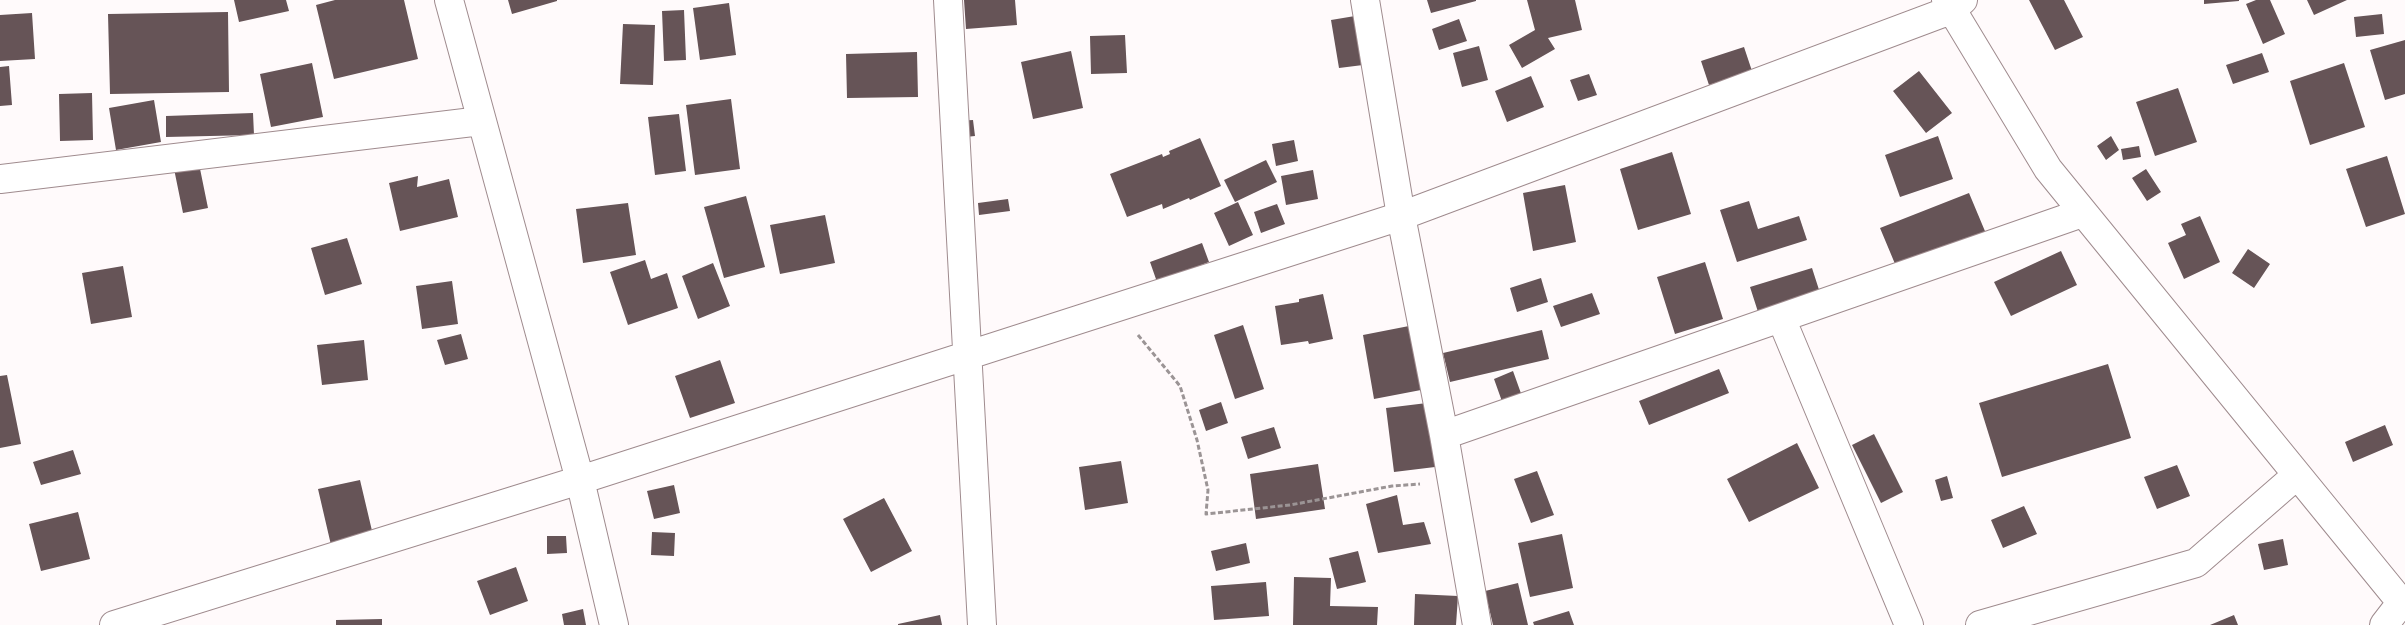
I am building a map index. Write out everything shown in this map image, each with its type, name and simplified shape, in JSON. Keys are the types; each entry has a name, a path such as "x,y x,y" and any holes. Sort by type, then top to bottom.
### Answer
{"street":[{"path":"450,0 481,121 580,480 614,625"},
{"path":"948,0 982,625"},
{"path":"1365,0 1402,216 1444,435 1476,625"},
{"path":"114,625 580,480 1402,216 1953,3 2048,169 2403,605 2384,625"},
{"path":"0,179 481,121"},
{"path":"1444,435 2082,213"},
{"path":"1781,318 1909,625"},
{"path":"1980,625 2196,563 2297,475"}],"path":[{"path":"1114,308 1157,355 1180,386 1197,440 1208,490 1206,514 1290,505 1392,486 1452,482"}],"building":[{"path":"234,0 286,0 289,11 239,22"},
{"path":"335,0 404,0 418,59 334,79 316,5"},
{"path":"508,0 557,0 557,1 512,14"},
{"path":"964,0 1015,0 1017,25 966,29"},
{"path":"1427,0 1476,0 1476,1 1431,13"},
{"path":"1527,0 1575,0 1582,30 1548,38 1555,49 1522,68 1509,45 1535,30"},
{"path":"2029,0 2064,0 2083,37 2055,50"},
{"path":"2204,0 2239,0 2239,1 2204,4"},
{"path":"2256,0 2270,0 2285,34 2263,44 2246,4"},
{"path":"2307,0 2347,0 2314,15"},
{"path":"729,3 736,55 700,60 693,8"},
{"path":"684,10 686,60 664,61 662,11"},
{"path":"228,12 229,92 110,94 108,14"},
{"path":"32,13 35,59 0,61 0,15"},
{"path":"2382,14 2384,34 2356,37 2354,17"},
{"path":"1355,16 1363,65 1339,68 1331,20"},
{"path":"1459,19 1467,41 1439,50 1432,29"},
{"path":"623,24 655,25 653,85 620,84"},
{"path":"1125,35 1127,73 1091,74 1090,36"},
{"path":"2405,40 2405,94 2385,100 2370,50"},
{"path":"1479,46 1488,80 1462,87 1453,53"},
{"path":"1744,47 1752,71 1709,85 1701,61"},
{"path":"1071,51 1083,108 1033,119 1021,62"},
{"path":"917,52 918,97 847,98 846,54"},
{"path":"2262,53 2269,72 2233,84 2226,65"},
{"path":"312,63 323,117 271,127 260,74"},
{"path":"2344,63 2365,127 2310,145 2290,81"},
{"path":"9,66 12,105 0,106 0,67"},
{"path":"1919,71 1952,113 1926,133 1893,91"},
{"path":"1589,74 1597,95 1578,101 1570,80"},
{"path":"1531,76 1544,107 1507,122 1495,91"},
{"path":"2178,88 2197,142 2155,156 2136,102"},
{"path":"92,93 93,140 60,141 59,94"},
{"path":"731,99 740,169 695,175 686,105"},
{"path":"154,100 161,142 116,150 109,108"},
{"path":"253,113 254,135 166,137 166,116"},
{"path":"679,114 686,171 655,175 648,117"},
{"path":"973,120 975,136 956,138 955,121"},
{"path":"1938,136 1953,179 1900,197 1885,155"},
{"path":"2111,136 2119,150 2106,160 2097,146"},
{"path":"1200,138 1221,186 1190,200 1189,198 1163,209 1162,204 1127,217 1110,174 1162,154 1163,157 1170,154 1169,151"},
{"path":"1294,140 1298,161 1276,166 1272,144"},
{"path":"2139,146 2141,157 2123,160 2121,149"},
{"path":"1672,152 1691,214 1638,230 1620,169"},
{"path":"197,154 208,208 183,213 172,159"},
{"path":"2387,156 2405,214 2366,227 2346,169"},
{"path":"1266,160 1277,182 1235,202 1224,180"},
{"path":"2146,169 2161,192 2147,201 2132,178"},
{"path":"1313,170 1318,199 1286,205 1281,176"},
{"path":"418,176 417,187 449,179 458,217 400,231 389,183"},
{"path":"1565,185 1576,242 1533,251 1523,193"},
{"path":"1969,193 1987,236 1898,271 1880,228"},
{"path":"746,196 765,267 724,278 704,207"},
{"path":"1008,199 1010,211 979,215 978,203"},
{"path":"1749,201 1758,229 1799,216 1807,240 1737,262 1720,210"},
{"path":"1238,202 1253,235 1229,246 1214,213"},
{"path":"628,203 636,255 583,263 576,209"},
{"path":"1277,204 1285,224 1261,233 1254,212"},
{"path":"825,215 835,263 780,274 770,225"},
{"path":"2200,216 2220,262 2184,279 2168,243 2186,235 2181,224"},
{"path":"347,238 362,284 325,295 311,248"},
{"path":"1202,243 1209,262 1157,282 1150,262"},
{"path":"2248,249 2270,264 2254,288 2232,273"},
{"path":"2061,251 2077,285 2011,316 1994,282"},
{"path":"645,260 651,279 667,273 678,308 628,325 610,272"},
{"path":"1705,262 1723,319 1675,334 1657,277"},
{"path":"713,263 730,306 698,319 682,276"},
{"path":"123,266 132,317 91,324 82,273"},
{"path":"1812,268 1821,296 1759,315 1750,287"},
{"path":"1541,278 1548,302 1517,312 1510,288"},
{"path":"452,281 458,324 422,329 416,286"},
{"path":"1592,293 1600,314 1561,327 1553,306"},
{"path":"1323,294 1333,339 1309,344 1308,341 1281,345 1275,306 1299,302 1299,299"},
{"path":"1243,325 1264,389 1235,399 1214,335"},
{"path":"1409,326 1421,390 1374,399 1363,335"},
{"path":"1542,330 1549,359 1450,382 1443,353"},
{"path":"461,334 468,359 445,365 437,340"},
{"path":"364,340 368,380 322,385 317,345"},
{"path":"720,360 735,403 690,418 675,376"},
{"path":"2108,364 2131,438 2002,477 1979,403"},
{"path":"1719,369 1729,393 1649,425 1639,401"},
{"path":"1513,371 1523,399 1504,407 1494,379"},
{"path":"7,375 21,444 0,448 0,376"},
{"path":"1221,402 1228,423 1206,431 1199,410"},
{"path":"1427,403 1435,467 1394,472 1386,408"},
{"path":"2385,425 2393,445 2353,462 2345,442"},
{"path":"1274,427 1281,448 1248,459 1241,437"},
{"path":"1874,434 1903,492 1881,503 1852,445"},
{"path":"1797,443 1819,488 1749,522 1727,479"},
{"path":"73,450 81,474 41,485 33,462"},
{"path":"1121,461 1128,503 1085,510 1079,467"},
{"path":"1318,464 1325,509 1256,519 1250,474"},
{"path":"2177,465 2190,496 2157,509 2144,477"},
{"path":"1537,471 1554,515 1531,523 1514,479"},
{"path":"1947,476 1953,498 1941,501 1935,480"},
{"path":"360,480 373,535 331,545 318,489"},
{"path":"674,485 680,513 654,519 647,491"},
{"path":"1397,495 1403,525 1424,522 1431,544 1378,553 1366,504"},
{"path":"884,498 912,551 871,572 843,519"},
{"path":"2024,506 2037,534 2003,548 1991,520"},
{"path":"78,512 90,559 41,571 29,524"},
{"path":"652,532 675,533 674,556 651,555"},
{"path":"1562,534 1573,588 1530,597 1518,543"},
{"path":"547,536 566,536 567,553 547,554"},
{"path":"2283,539 2288,565 2264,570 2258,544"},
{"path":"1246,543 1250,563 1216,571 1211,551"},
{"path":"1358,551 1366,582 1337,589 1329,558"},
{"path":"516,567 528,601 490,615 477,581"},
{"path":"1294,577 1331,578 1330,606 1378,607 1377,625 1293,625"},
{"path":"1266,582 1269,616 1214,620 1211,586"},
{"path":"1518,583 1528,625 1493,625 1485,591"},
{"path":"1415,594 1458,596 1456,625 1414,625"},
{"path":"583,609 586,625 564,625 562,614"},
{"path":"1569,611 1574,625 1534,625 1533,622"},
{"path":"940,615 942,625 898,625 898,624"},
{"path":"2234,615 2238,625 2210,625"},
{"path":"382,619 382,625 336,625 336,620"}]}
